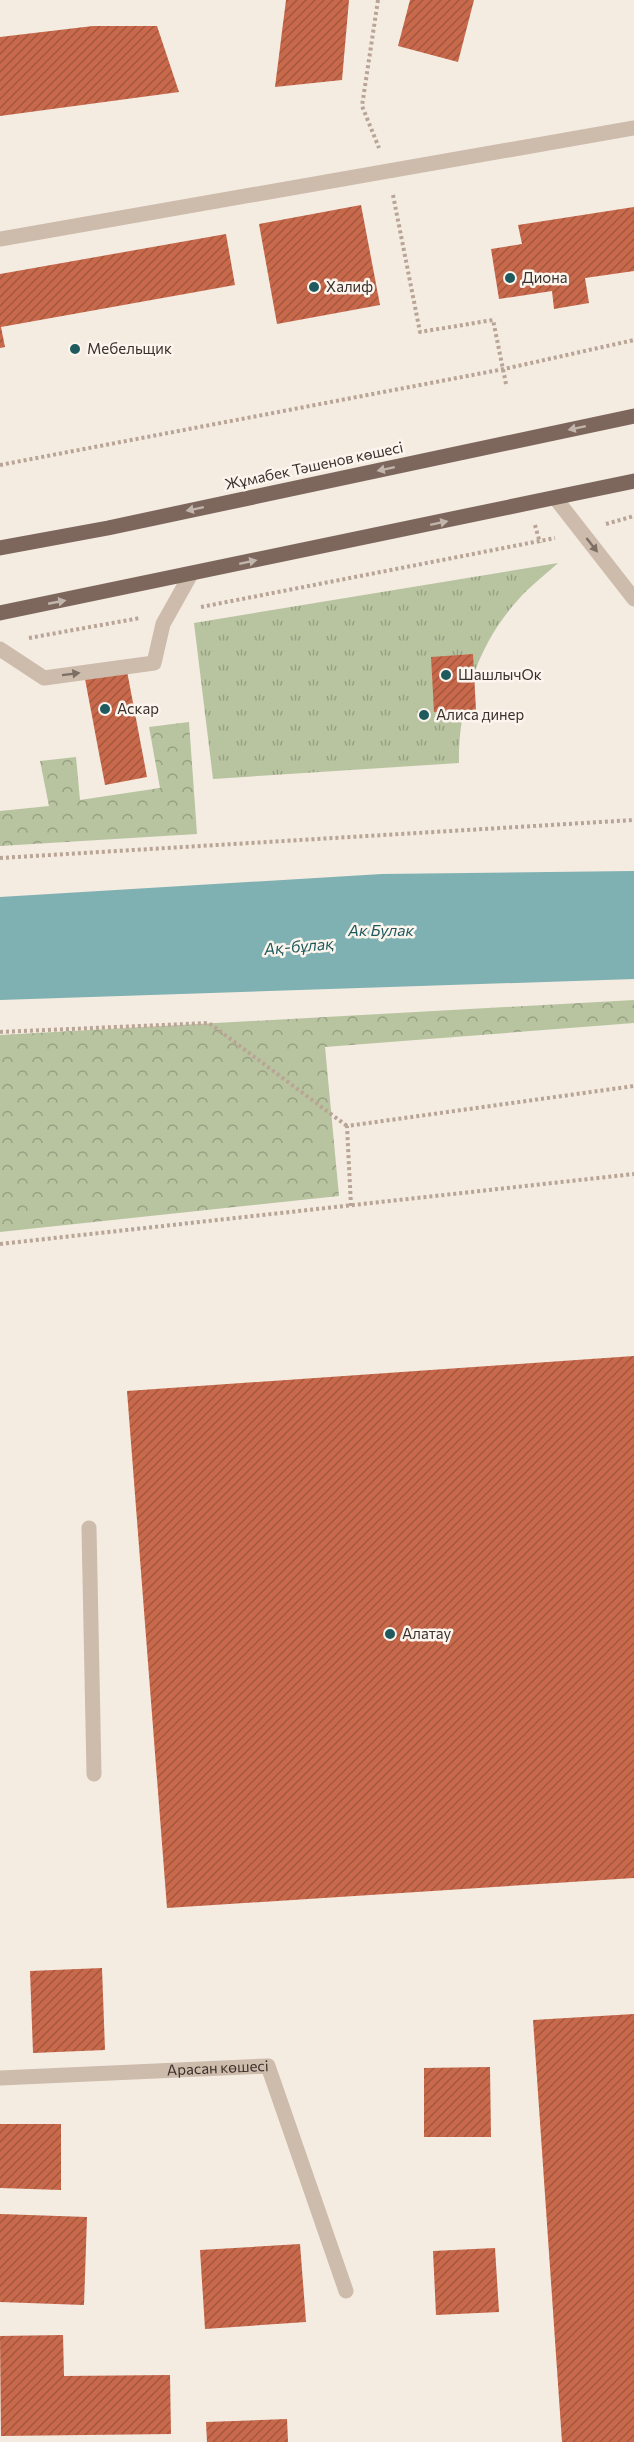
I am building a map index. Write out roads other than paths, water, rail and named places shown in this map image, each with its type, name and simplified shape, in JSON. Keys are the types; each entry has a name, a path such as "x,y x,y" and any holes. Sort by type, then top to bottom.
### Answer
{"main road":[{"name":"Жұмабек Тәшенов көшесі","path":"0,548 120,525 634,416"},
{"path":"0,612 634,481"}],"street":[{"path":"0,238 634,128"},
{"path":"555,499 634,599"},
{"path":"0,649 44,678 154,663 163,624 191,574"},
{"path":"89,1528 94,1774"},
{"name":"Арасан көшесі","path":"0,2078 268,2066 346,2291"}],"water":[{"name":"Ак Булак","path":"634,871 634,979 0,1000 0,897 382,874"}],"place":[{"name":"Диона","path":"510,278"},
{"name":"Халиф","path":"314,287"},
{"name":"Мебельщик","path":"75,349"},
{"name":"ШашлычОк","path":"446,675"},
{"name":"Аскар","path":"105,709"},
{"name":"Алиса динер","path":"424,715"},
{"name":"Алатау","path":"390,1634"}],"water label":[{"name":"Ақ-бұлақ","path":"299,946"}]}
